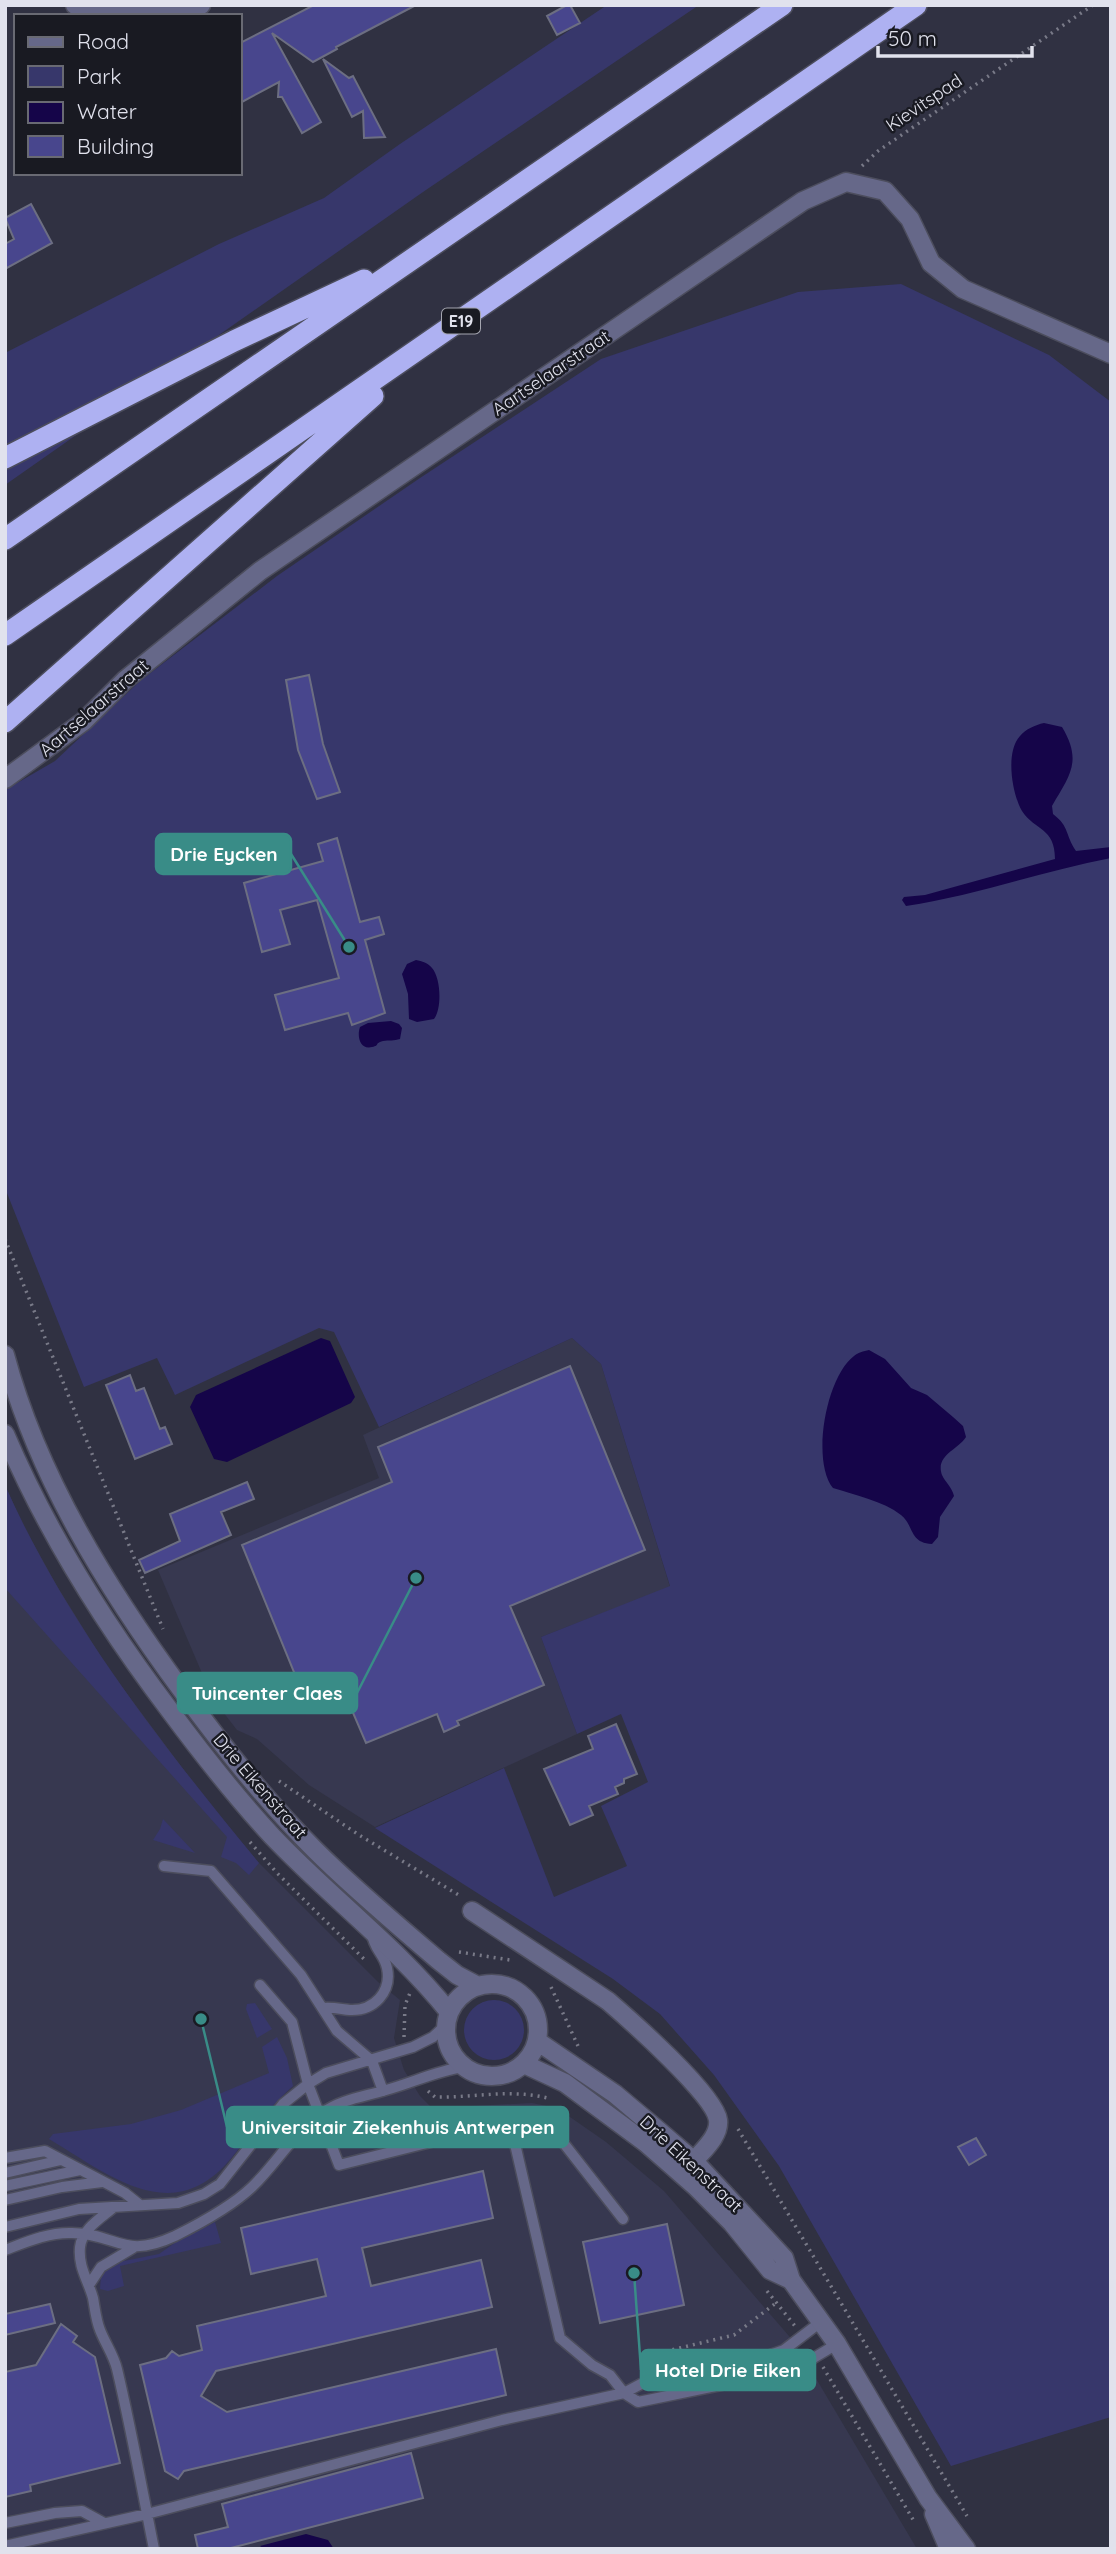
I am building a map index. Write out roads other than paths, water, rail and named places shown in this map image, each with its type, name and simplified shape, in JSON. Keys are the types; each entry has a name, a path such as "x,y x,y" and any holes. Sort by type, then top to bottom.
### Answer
{"highway":[{"path":"5,539 782,5"},
{"name":"E19","path":"5,635 916,5"},
{"path":"5,458 234,341 419,254"},
{"path":"5,722 443,333"}],"street":[{"path":"75,5 163,13 193,7"},
{"name":"Aartselaarstraat","path":"5,779 84,721 125,680 260,571 803,201 846,182 885,191 909,219 931,263 963,289 1111,354"},
{"name":"Drie Eikenstraat","path":"5,1355 23,1409 54,1482 97,1566 152,1650 223,1744 314,1849 438,1960 476,1985"},
{"name":"Drie Eikenstraat","path":"5,1434 23,1477 74,1571 141,1672 227,1784 263,1826 422,1978 447,2018"},
{"path":"141,1672 152,1650"},
{"path":"472,1911 608,2001 709,2101 718,2121 717,2130 713,2139 694,2161"},
{"path":"494,1983 509,1986 522,1993 530,2002 538,2023 537,2041 524,2064 509,2073 492,2076 471,2073 451,2052 446,2035 447,2018 455,2000 476,1985 494,1983"},
{"name":"Drie Eikenstraat","path":"537,2041 615,2094 694,2161 784,2258 792,2280 837,2344 928,2498 967,2549"},
{"name":"Drie Eikenstraat","path":"524,2064 565,2083 646,2143 732,2223 770,2270 792,2280"},
{"name":"Drie Eikenstraat","path":"928,2498 949,2549"}],"lane":[{"path":"164,1866 211,1871 301,1975 337,2031 372,2061 383,2091"},
{"path":"323,2008 369,2007 380,1999 387,1989 387,1968 374,1947 372,1933"},
{"path":"260,1985 292,2022 308,2084 339,2165 487,2128 542,2128 562,2141 623,2219"},
{"path":"5,2227 79,2209 178,2203 204,2194 220,2184 283,2104 308,2084 326,2073 372,2061 433,2038 447,2018"},
{"path":"89,2285 101,2267 134,2248 174,2236 210,2217 250,2189 307,2124 320,2114 352,2097 383,2091 432,2074 463,2067"},
{"path":"514,2129 515,2144 560,2338 610,2375 624,2393 638,2402 780,2373 795,2369 837,2344"},
{"path":"5,2158 45,2151 125,2193 140,2205"},
{"path":"5,2173 61,2160"},
{"path":"5,2186 81,2170"},
{"path":"5,2200 62,2187 102,2182"},
{"path":"114,2207 91,2225 80,2243 80,2259 98,2326 116,2365 154,2549"},
{"path":"5,2250 53,2235 73,2233 134,2248"},
{"path":"5,2546 147,2514 502,2420 624,2393 641,2384 771,2355 784,2350 822,2321"},
{"path":"5,2524 55,2513 82,2511 104,2523"}],"water":[{"path":"1044,723 1062,727 1073,759 1064,786 1052,806 1053,814 1065,827 1076,851 1111,847 1111,858 906,906 902,900 904,897 925,895 1055,859 1052,841 1048,835 1027,817 1018,804 1011,762 1015,743 1020,736 1034,726"},
{"path":"416,960 425,962 432,968 439,994 434,1019 417,1022 409,1019 408,994 402,974 407,964"},
{"path":"391,1021 402,1028 400,1039 383,1041 372,1047 362,1044 359,1038 360,1027 368,1023"},
{"path":"321,1338 330,1341 355,1397 351,1403 227,1462 214,1459 190,1407 196,1395"},
{"path":"869,1350 885,1359 911,1388 927,1395 963,1426 966,1437 942,1462 942,1475 954,1496 940,1517 938,1537 932,1544 919,1540 905,1519 894,1510 833,1488 826,1475 823,1440 829,1400 844,1367 855,1355"},
{"path":"306,2534 328,2540 334,2549 264,2549 260,2546"}],"place":[{"name":"Drie Eycken","path":"349,947"},
{"name":"Tuincenter Claes","path":"416,1578"},
{"name":"Universitair Ziekenhuis Antwerpen","path":"201,2019"},
{"name":"Hotel Drie Eiken","path":"634,2273"}]}
